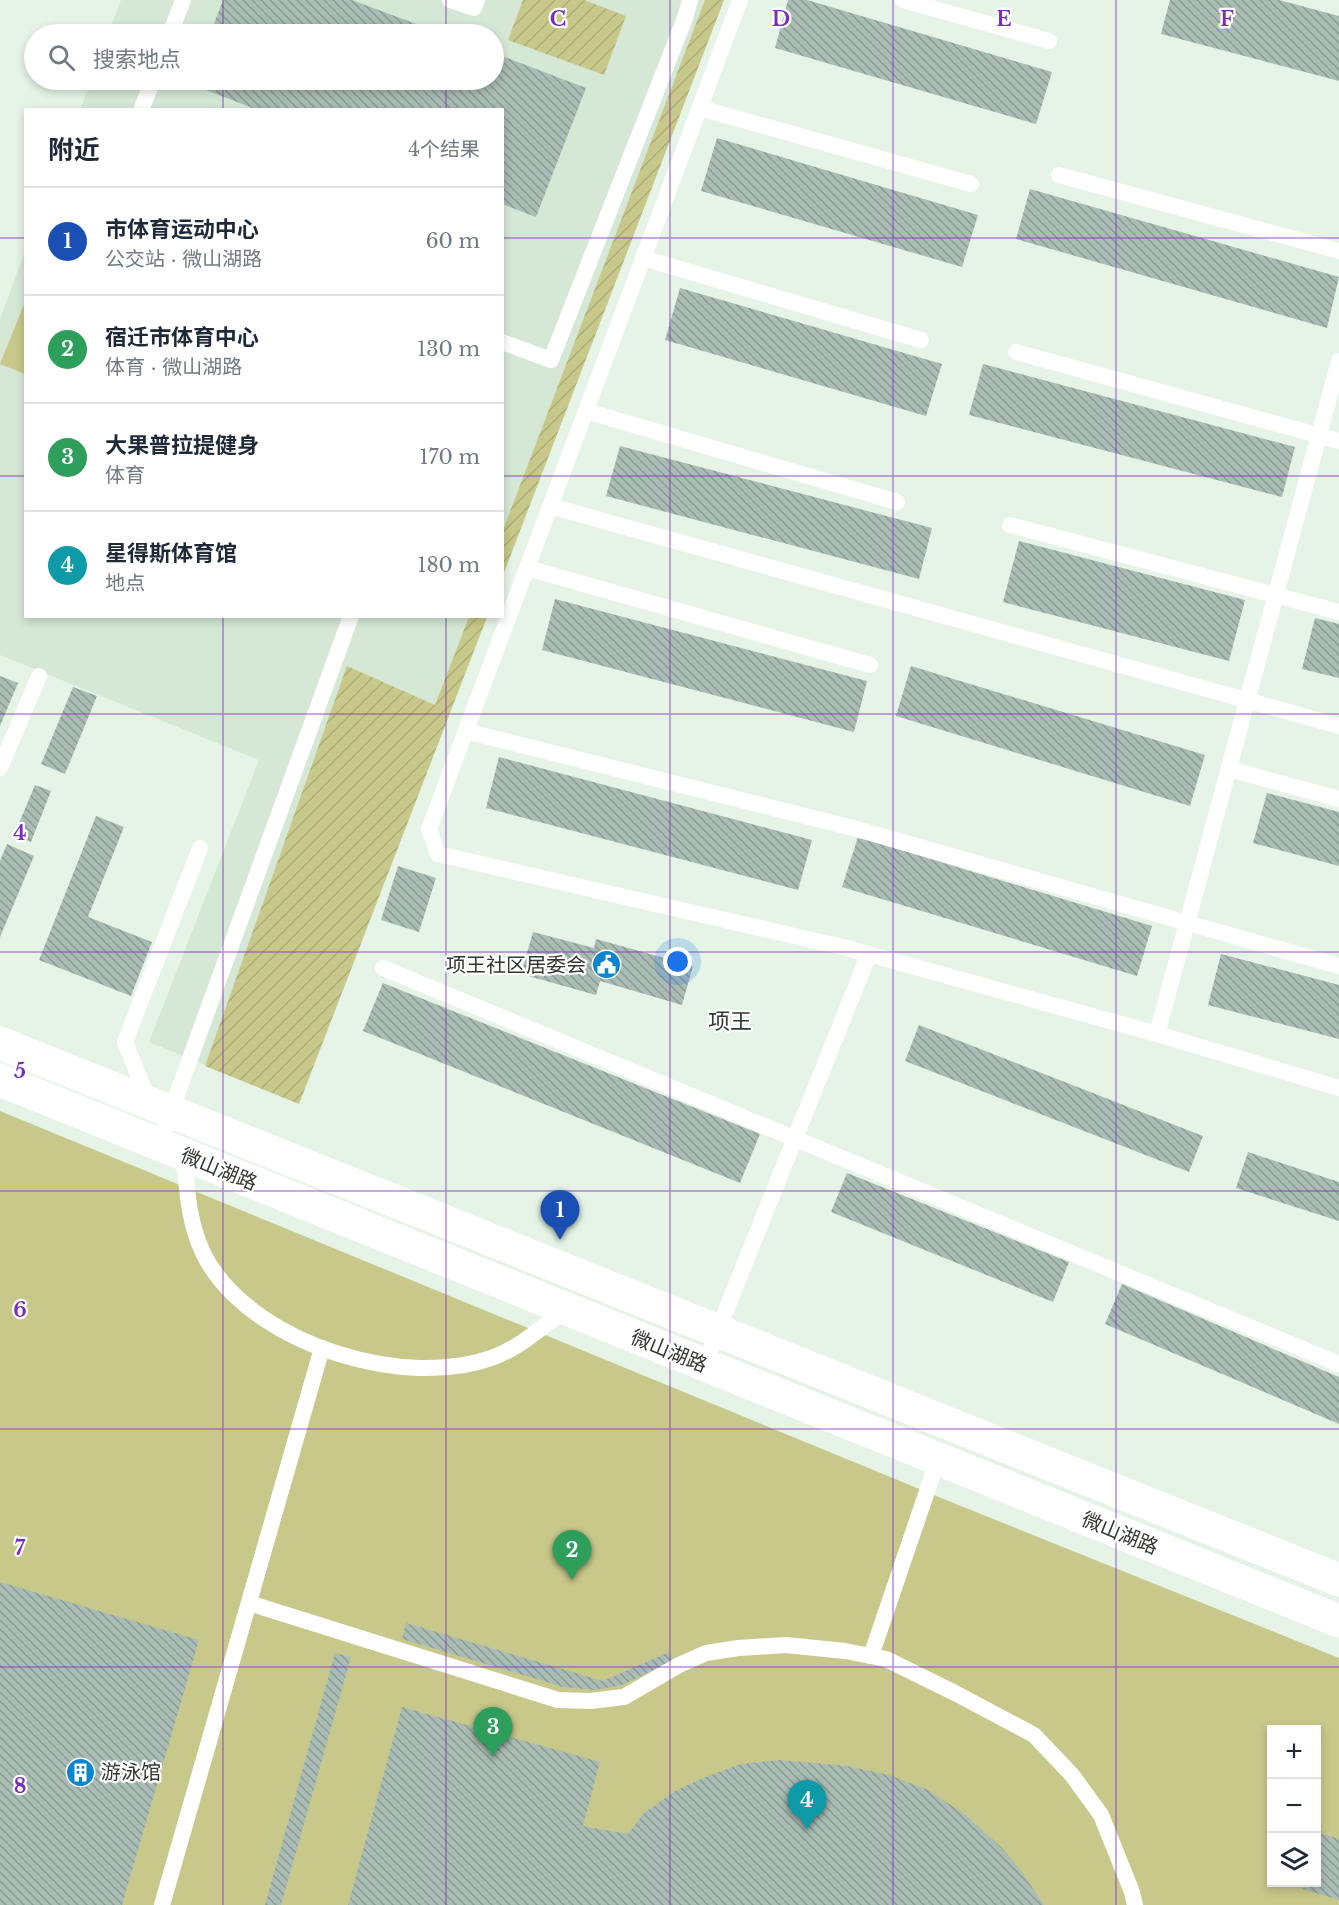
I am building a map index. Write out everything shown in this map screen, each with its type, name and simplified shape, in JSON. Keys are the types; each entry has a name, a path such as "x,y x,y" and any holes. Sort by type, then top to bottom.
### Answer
{"street":[{"name":"微山湖路","path":"0,1043 1339,1580"},
{"name":"微山湖路","path":"0,1080 1339,1621"}],"lane":[{"path":"174,24 183,0"},
{"path":"450,0 474,8 477,0"},
{"path":"504,343 550,360 685,18 690,0"},
{"path":"740,0 429,829 438,854 869,954 1157,1034 1339,1088"},
{"path":"903,0 1049,41"},
{"path":"142,108 149,90"},
{"path":"700,108 971,184"},
{"path":"1059,175 1339,251"},
{"path":"643,258 921,340"},
{"path":"1016,352 1339,441"},
{"path":"1157,1034 1339,361"},
{"path":"586,411 897,502"},
{"path":"550,506 1339,726"},
{"path":"1010,525 1339,612"},
{"path":"527,568 870,665"},
{"path":"160,1107 350,618"},
{"path":"0,768 39,676"},
{"path":"465,731 853,828 1339,966"},
{"path":"1229,769 1339,799"},
{"path":"200,848 125,1041 160,1107 199,1244 226,1288 268,1320 322,1348 351,1358 405,1368 434,1368 476,1363 496,1356 514,1347 566,1309"},
{"path":"704,1365 869,954"},
{"path":"383,968 1339,1364"},
{"path":"162,1905 322,1348"},
{"path":"871,1656 938,1459"},
{"path":"249,1603 558,1700 590,1701 624,1696 706,1653 738,1648 786,1645 844,1651 886,1659 1034,1735 1072,1775 1101,1815 1135,1905"}],"shaded area":[{"path":"121,0 724,0 504,572 504,108 81,108 87,90 504,90 504,24 112,24"},
{"path":"24,254 24,618 487,618 299,1104 149,1042 259,760 0,655 0,319"}],"green space":[{"path":"523,0 584,0 626,16 604,75 508,40"},
{"path":"705,0 724,0 504,572 504,527"},
{"path":"24,304 24,374 0,364"},
{"path":"469,618 487,618 299,1104 205,1066 347,666 435,705"},
{"path":"0,1111 951,1502 1339,1658 1339,1905 0,1905"}],"building":[{"path":"223,0 352,0 416,24 214,24"},
{"path":"788,0 807,0 1052,72 1036,124 775,48"},
{"path":"1170,0 1279,0 1339,16 1339,81 1161,34"},
{"path":"504,57 586,88 536,217 504,205 504,108 252,108 206,90 504,90"},
{"path":"717,138 978,215 962,267 701,191"},
{"path":"1030,189 1339,277 1327,328 1016,239"},
{"path":"680,288 942,364 926,416 665,340"},
{"path":"983,364 1295,447 1282,497 969,415"},
{"path":"620,446 932,528 919,579 606,496"},
{"path":"1019,541 1245,600 1229,661 1003,602"},
{"path":"555,599 867,681 854,732 542,650"},
{"path":"1315,618 1339,624 1339,678 1302,669"},
{"path":"911,666 1205,755 1190,806 896,716"},
{"path":"0,676 18,683 0,726"},
{"path":"73,687 97,696 65,774 41,764"},
{"path":"499,757 812,840 798,890 486,808"},
{"path":"35,785 51,791 31,842 14,835"},
{"path":"1267,793 1339,812 1339,866 1253,843"},
{"path":"96,816 124,827 88,917 152,942 131,996 39,960"},
{"path":"858,837 1152,926 1137,976 842,887"},
{"path":"7,844 34,856 0,937 0,861"},
{"path":"398,866 436,878 419,932 381,920"},
{"path":"533,932 594,948 596,939 693,966 682,1005 600,981 596,995 521,974"},
{"path":"1221,954 1339,985 1339,1039 1208,1005"},
{"path":"383,983 760,1134 740,1183 363,1031"},
{"path":"919,1025 1203,1136 1189,1172 905,1061"},
{"path":"1248,1152 1339,1182 1339,1221 1236,1188"},
{"path":"847,1173 1069,1262 1053,1302 831,1212"},
{"path":"1122,1284 1339,1377 1339,1424 1105,1324"},
{"name":"游泳馆","path":"0,1582 199,1640 122,1905 0,1905"},
{"path":"406,1623 603,1681 669,1652 673,1661 622,1685 595,1690 563,1687 402,1639"},
{"path":"335,1653 351,1657 281,1905 265,1905"},
{"path":"402,1707 600,1762 583,1826 628,1834 644,1813 675,1791 741,1764 780,1760 847,1766 889,1775 926,1789 962,1812 1001,1847 1019,1868 1044,1905 348,1905"},
{"path":"1321,1833 1339,1839 1339,1900 1303,1889 1304,1887 1321,1887"}],"place":[{"name":"项王社区居委会","path":"607,965"},
{"name":"市体育运动中心","path":"560,1240"},
{"name":"宿迁市体育中心","path":"572,1580"},
{"name":"大果普拉提健身","path":"493,1757"},
{"name":"游泳馆","path":"80,1772"},
{"name":"星得斯体育馆","path":"807,1830"}],"district":[{"name":"项王","path":"730,1021"}]}
